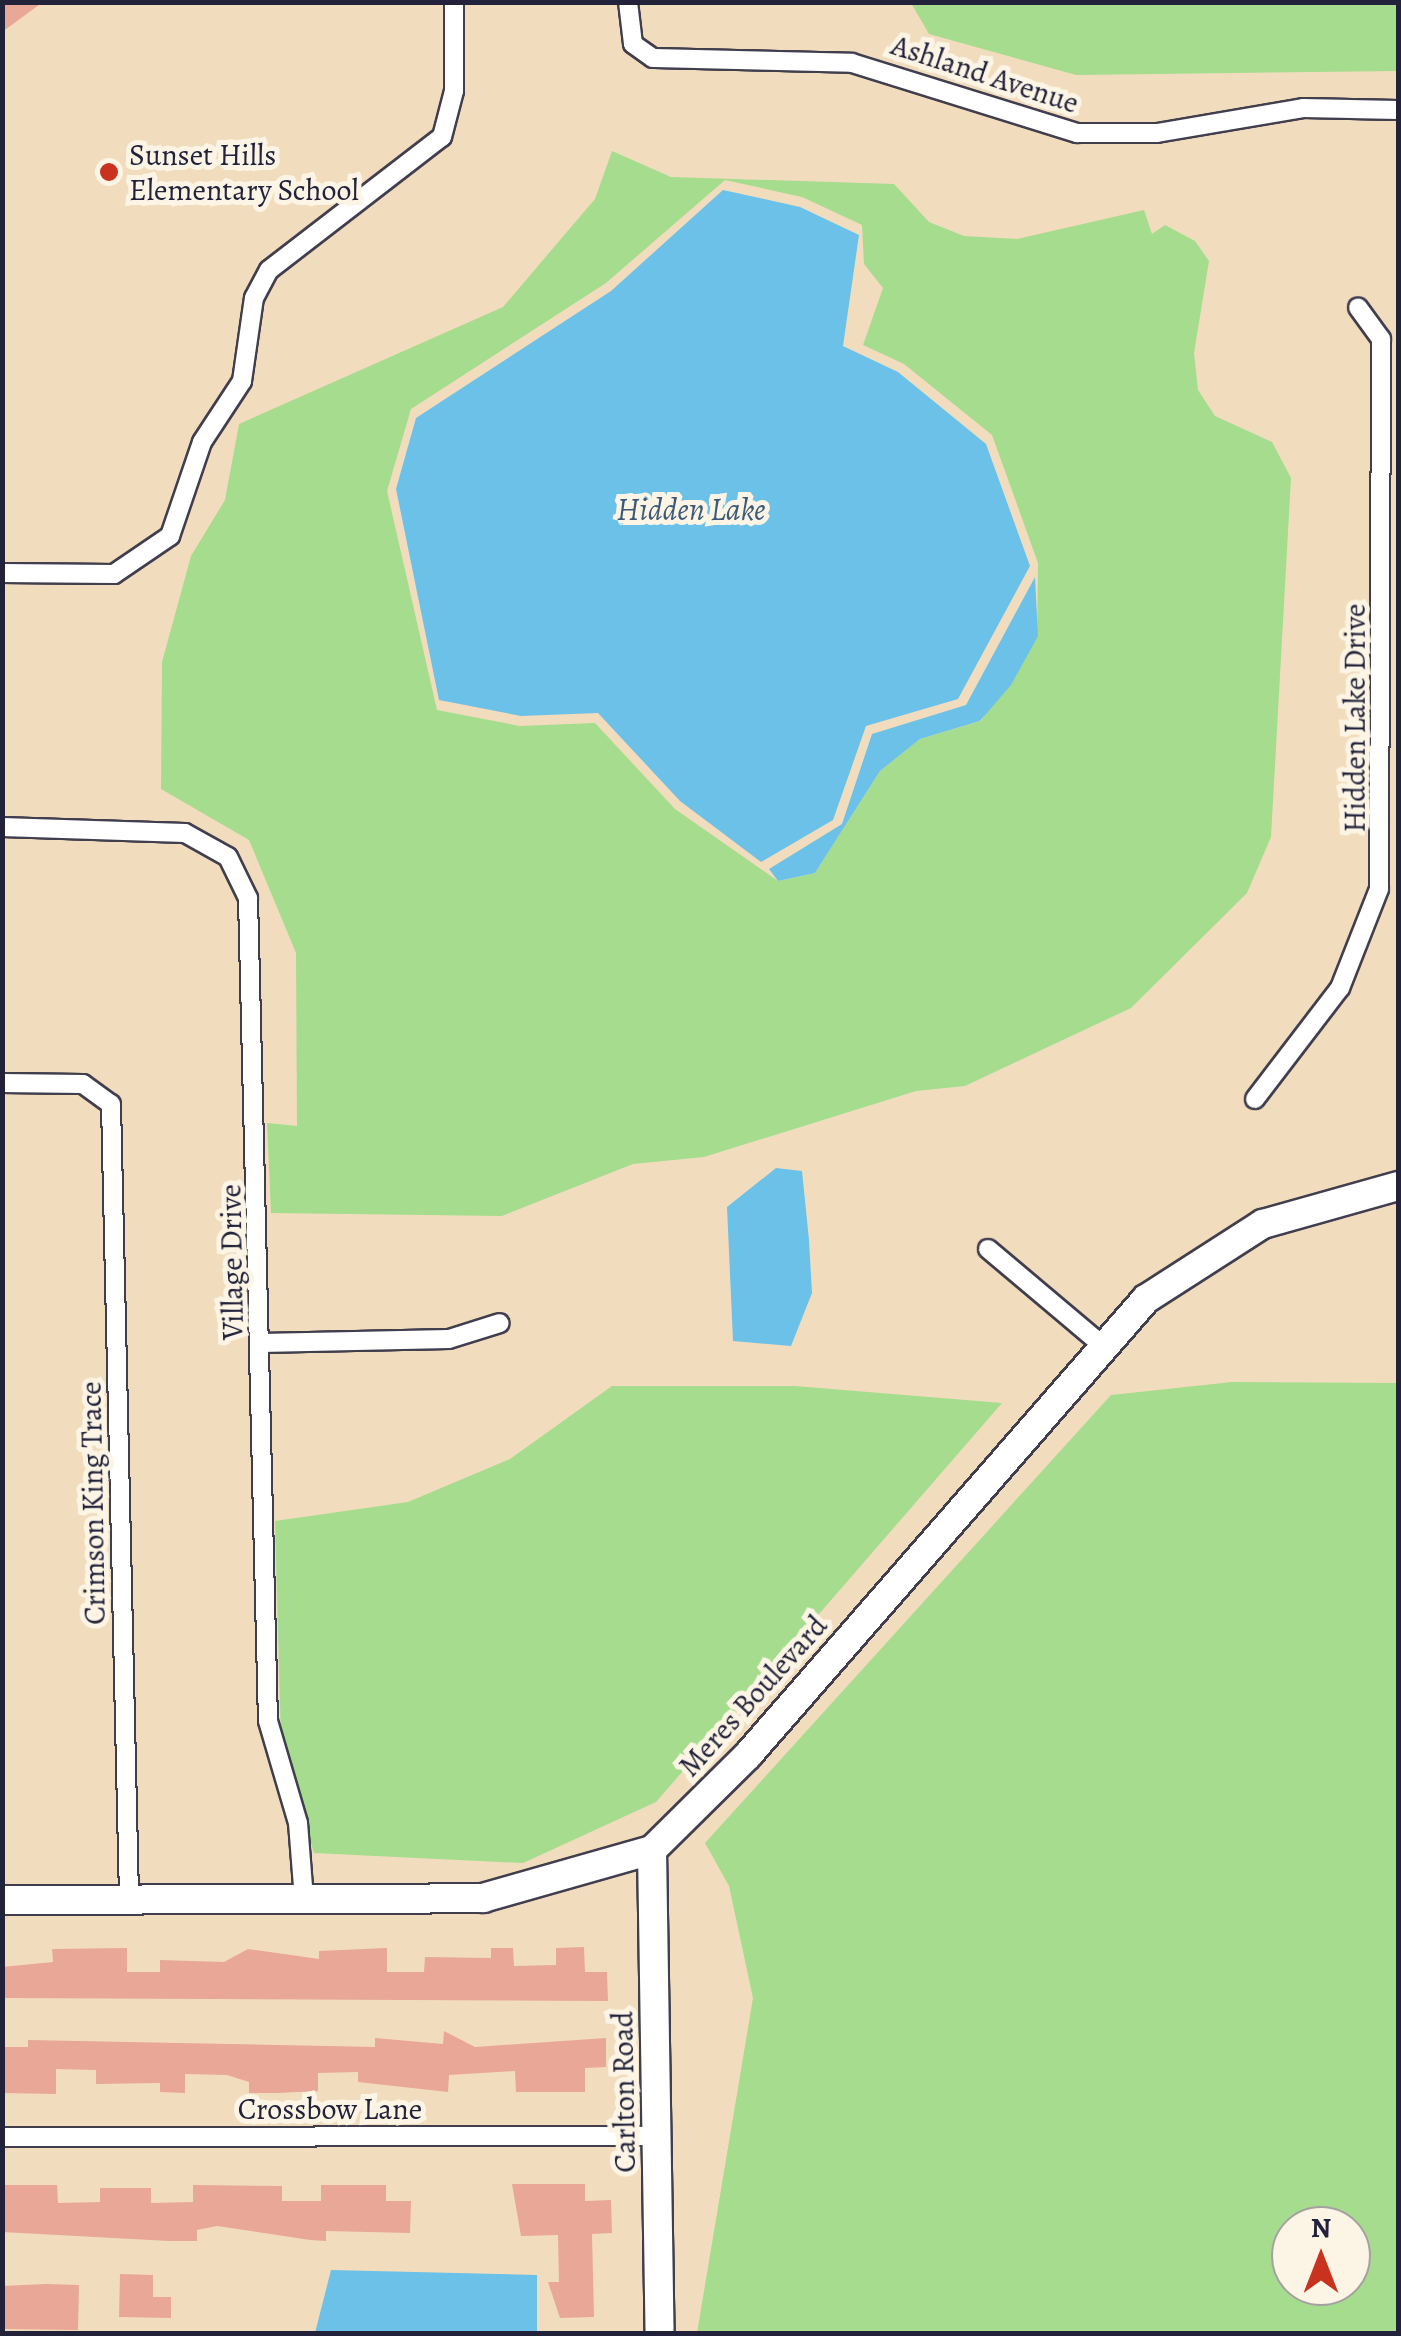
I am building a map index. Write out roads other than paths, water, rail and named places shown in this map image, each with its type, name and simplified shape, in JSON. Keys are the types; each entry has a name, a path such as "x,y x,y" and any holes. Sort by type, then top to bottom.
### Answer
{"street":[{"path":"2,573 114,574 170,536 202,442 242,381 254,298 269,270 442,137 454,91 454,2"},
{"name":"Ashland Avenue","path":"628,2 628,30 642,52 668,62 840,60 1077,133 1157,132 1303,108 1398,110"},
{"name":"Hidden Lake Drive","path":"1254,1100 1365,943 1380,889 1391,785 1381,339 1358,307"},
{"name":"Village Drive","path":"2,828 168,829 212,846 236,868 252,933 268,1721 300,1834 304,1899"},
{"name":"Crimson King Trace","path":"2,1083 83,1084 111,1104 130,1900"},
{"name":"Meres Boulevard","path":"2,1900 503,1896 652,1850 748,1755 1102,1346 1177,1274 1236,1237 1306,1208 1398,1186"},
{"path":"988,1248 1102,1346"},
{"path":"261,1343 449,1340 500,1323"},
{"name":"Carlton Road","path":"652,1850 660,2334"},
{"name":"Crossbow Lane","path":"2,2137 657,2136"}],"water":[{"name":"Hidden Lake","path":"723,190 800,207 859,235 843,346 898,372 986,444 1030,566 958,699 866,726 833,820 761,862 680,801 598,713 521,716 439,700 396,489 416,418 611,291"},
{"path":"1035,577 1038,636 1011,685 980,721 920,739 880,771 815,873 778,881 769,869 842,824 872,734 966,705"},
{"path":"776,1168 802,1171 809,1240 812,1293 791,1346 733,1341 727,1207"},
{"path":"331,2270 537,2275 537,2333 315,2333"}],"place":[{"name":"Sunset Hills Elementary School","path":"109,172"}]}
